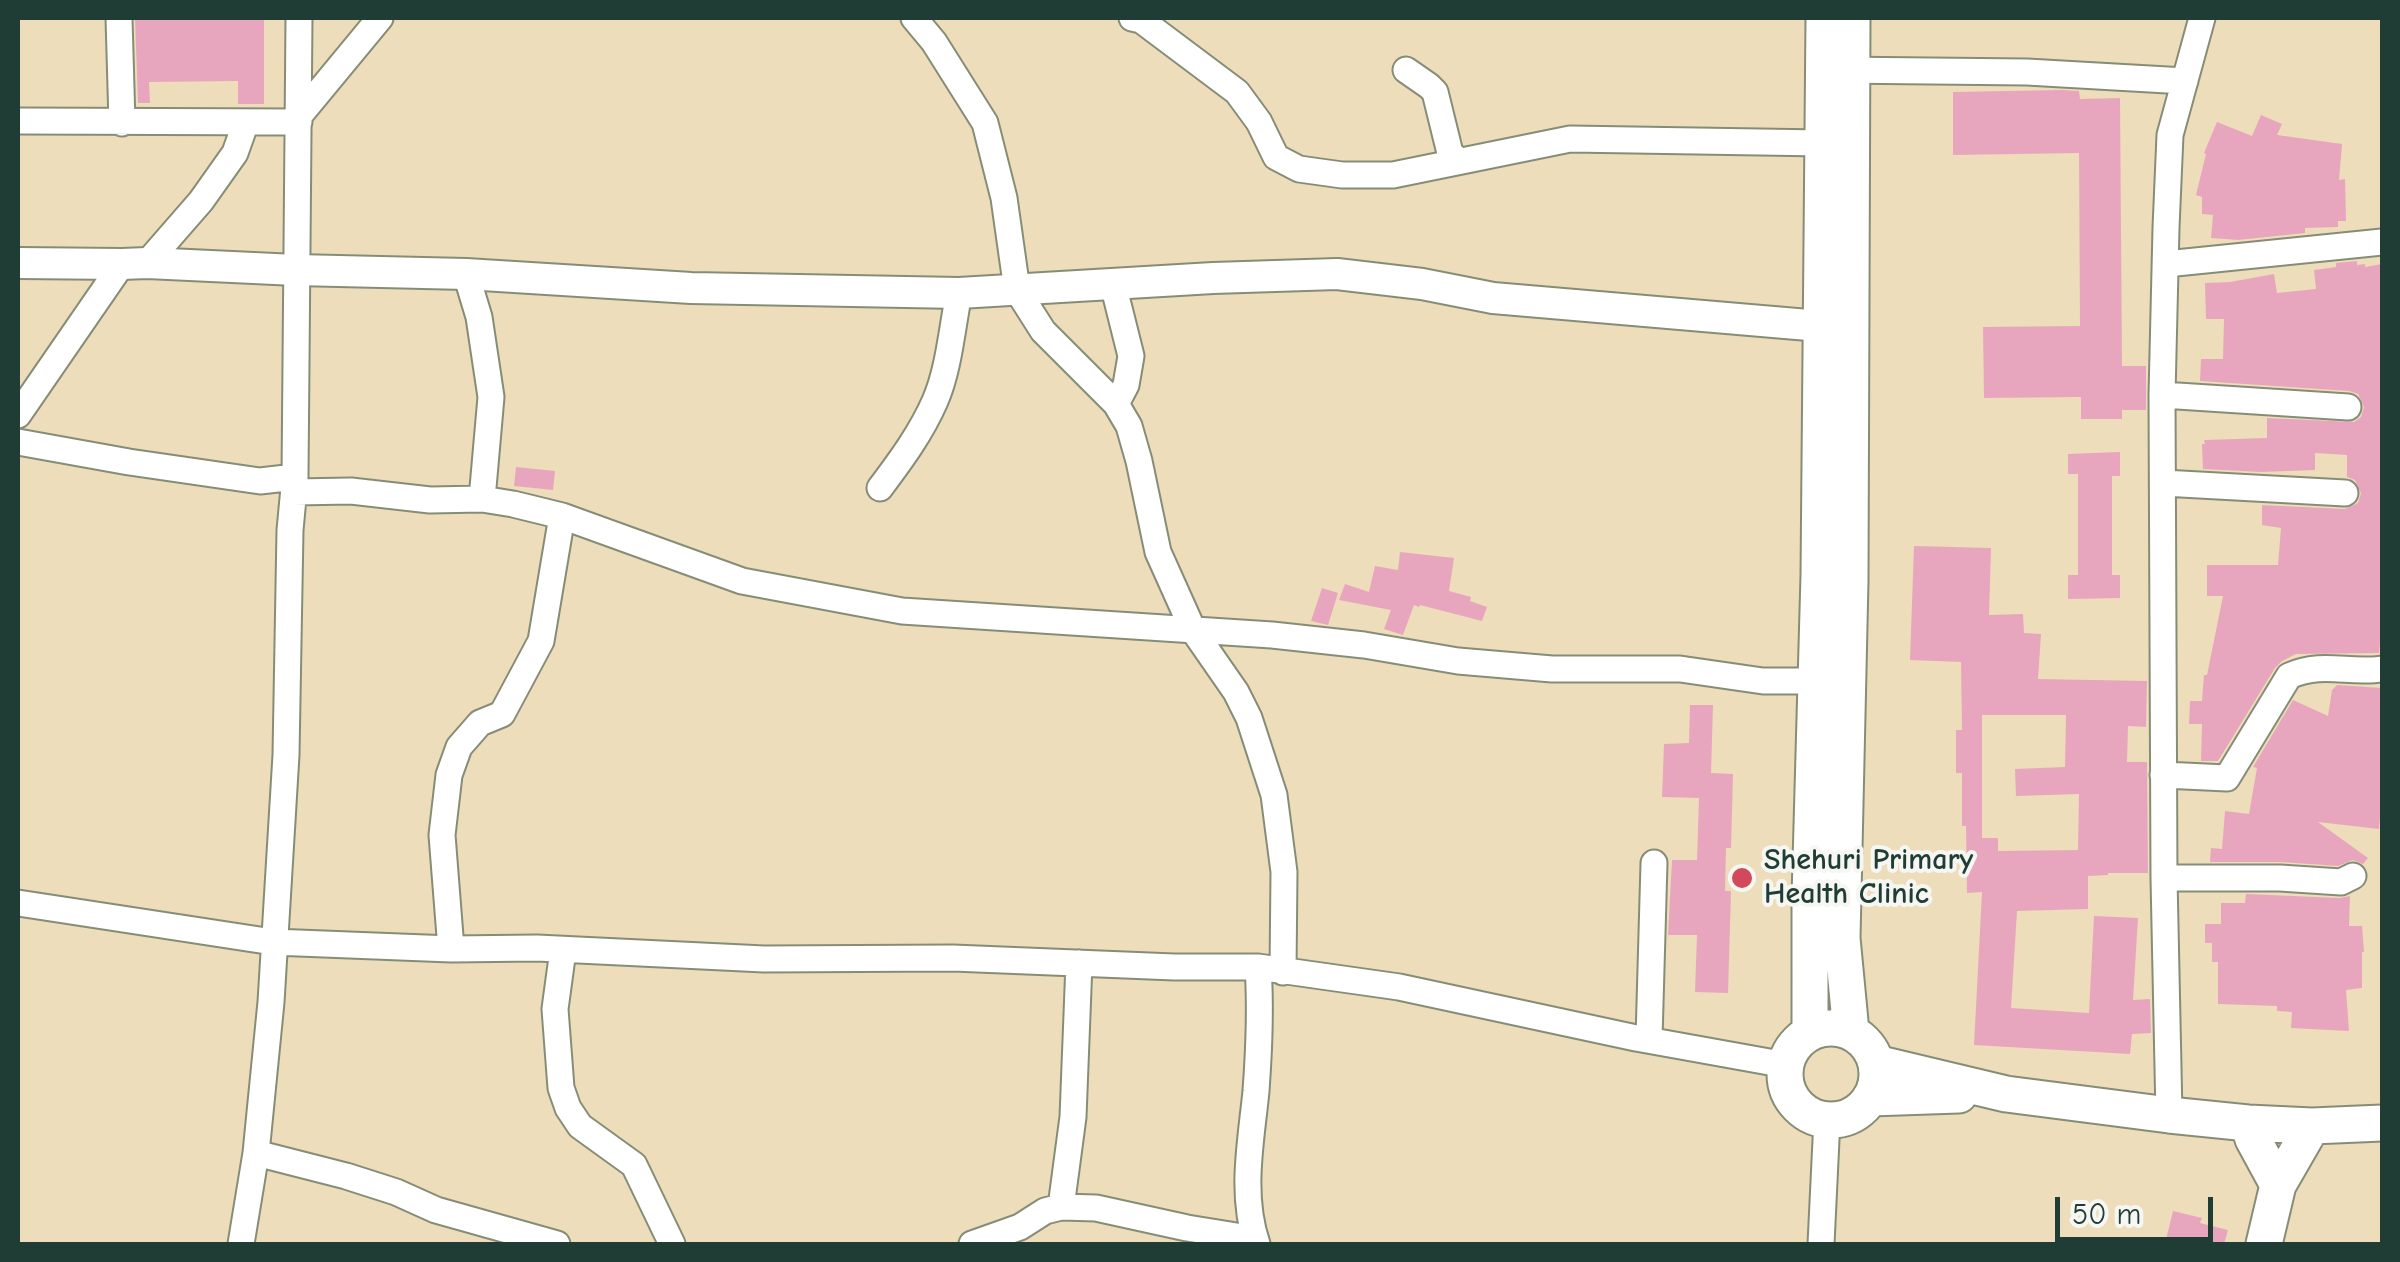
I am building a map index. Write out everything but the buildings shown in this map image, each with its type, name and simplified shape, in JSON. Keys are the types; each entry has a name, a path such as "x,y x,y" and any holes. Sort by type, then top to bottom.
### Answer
{"main road":[{"path":"1824,18 1838,71 1850,581 1842,920 1851,1032"},
{"path":"1810,1032 1823,143 1852,18"},
{"path":"1838,1028 1851,1032 1871,1050 1873,1080 1852,1115 1840,1119 1814,1117 1794,1101 1788,1090 1785,1078 1790,1052 1810,1032 1838,1028"},
{"path":"1873,1080 2248,1123 2382,1123"},
{"path":"2248,1123 2278,1185"},
{"path":"2264,1244 2278,1185 2312,1126"}],"street":[{"path":"119,18 122,123"},
{"path":"242,1244 256,1153 271,1002 286,754 294,485 299,18"},
{"path":"18,121 299,119 380,18"},
{"path":"914,18 934,42 985,124 1004,198 1017,290 1043,331 1116,404 1129,426 1158,552 1192,630 1236,692 1249,718 1274,795 1284,872 1260,1009 1247,1172 1249,1213 1256,1242 1096,1208 1061,1207 972,1244"},
{"path":"1138,18 1237,92 1259,122 1276,157 1299,169 1342,175 1393,175 1570,139 1823,143"},
{"path":"2169,1115 2162,395 2170,135 2202,18"},
{"path":"1406,70 1435,92 1443,133 1450,153 1459,162"},
{"path":"1838,71 2027,72 2185,81"},
{"path":"18,415 135,264 201,202 235,153 246,122"},
{"path":"2166,264 2382,242"},
{"path":"18,262 466,274 691,288 959,293 1336,274 1422,284 1493,298 1820,326"},
{"path":"466,274 479,317 491,397 482,499"},
{"path":"1113,284 1130,356 1126,385 1116,404"},
{"path":"880,488 910,449 935,401 959,293"},
{"path":"2162,395 2348,407"},
{"path":"18,442 260,481 430,500 482,499 513,504 562,516 742,582 902,611 1272,635 1458,661 1552,669 1680,669 1763,681 1816,681"},
{"path":"2163,483 2345,493"},
{"path":"451,950 442,835 448,775 458,746 480,723 502,714 541,641 562,516"},
{"path":"2164,775 2227,778 2289,676 2316,667 2382,669"},
{"path":"1649,1039 1654,864"},
{"path":"2164,878 2341,882 2353,876"},
{"path":"18,902 273,942 451,950 764,958 953,958 1270,969 1398,987 1786,1064"},
{"path":"563,950 554,1009 561,1088 568,1108 580,1126 634,1165 672,1244"},
{"path":"1061,1207 1073,1117 1078,963"},
{"path":"1822,1244 1827,1119"},
{"path":"256,1153 346,1176 436,1210 556,1244"}],"place":[{"name":"Shehuri Primary Health Clinic","path":"1742,878"}]}
